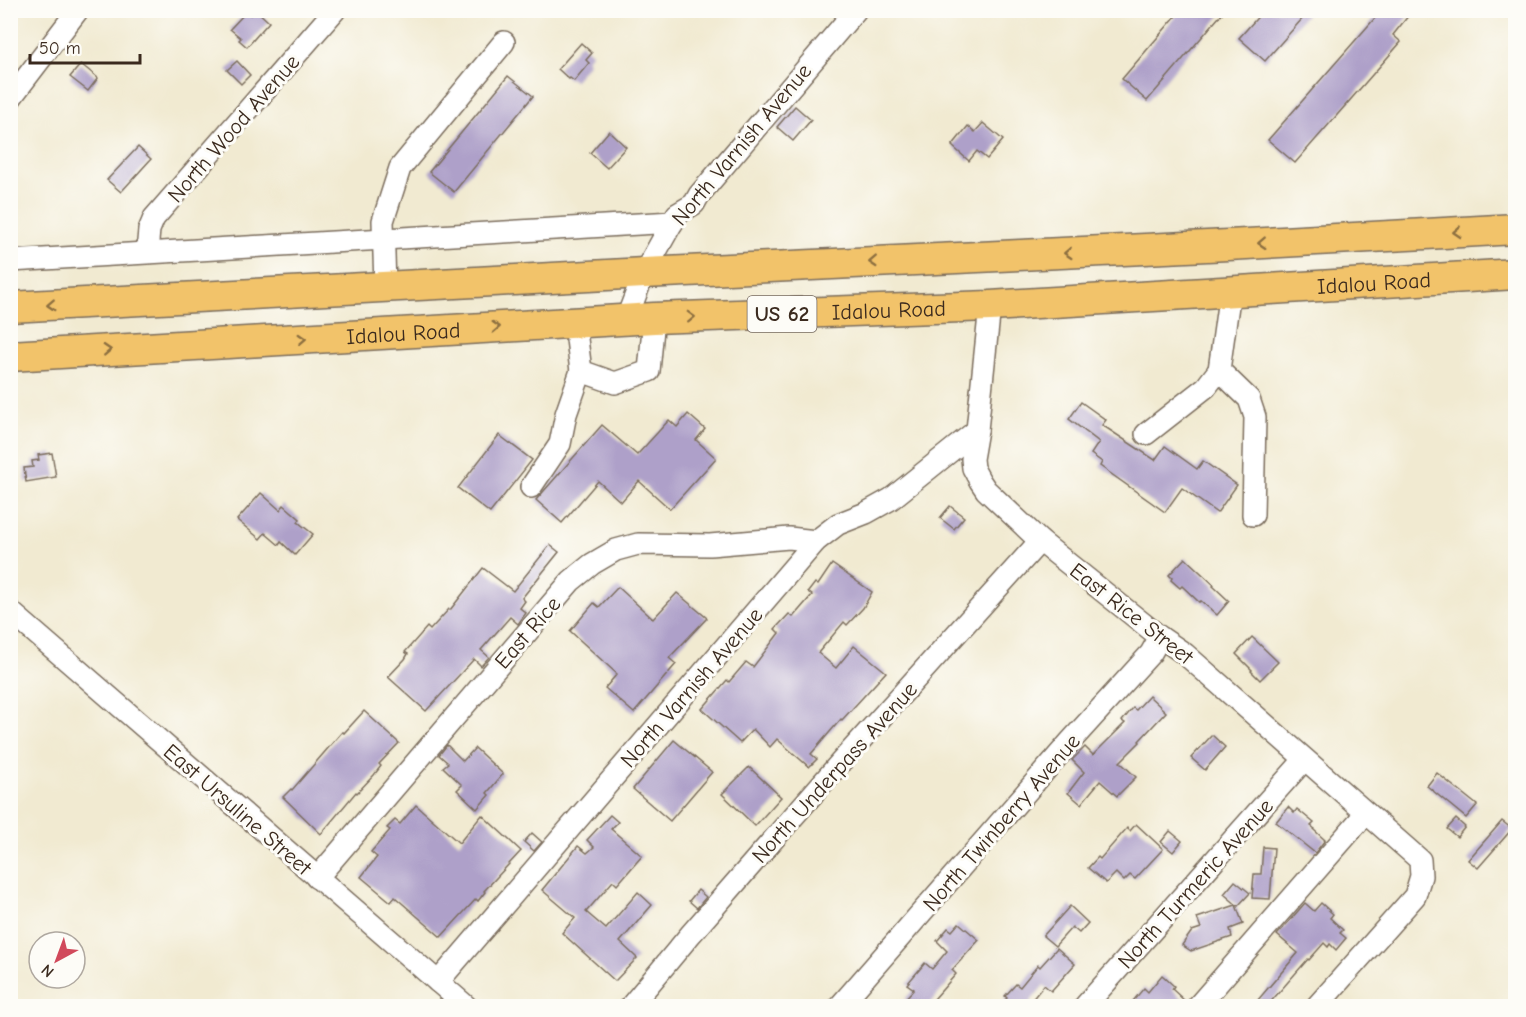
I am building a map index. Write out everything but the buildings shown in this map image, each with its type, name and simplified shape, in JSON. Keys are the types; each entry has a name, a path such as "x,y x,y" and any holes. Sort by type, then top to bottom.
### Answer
{"highway":[{"name":"Idalou Road","path":"10,307 1515,229"},
{"path":"1228,245 1230,291"},
{"name":"Idalou Road","path":"10,356 640,319 990,306 1515,274"}],"street":[{"path":"12,96 78,10"},
{"name":"North Wood Avenue","path":"147,252 149,230 154,218 335,10"},
{"name":"North Varnish Avenue","path":"581,371 615,383 649,371 640,319 644,273 677,214 694,204 699,195 856,10"},
{"path":"385,287 383,221 400,168 504,42"},
{"path":"10,261 673,222"},
{"path":"1146,434 1206,387 1219,370 1230,291"},
{"name":"East Rice Street","path":"990,306 972,459 973,468 986,490 1040,541 1160,637 1185,654 1420,860 1421,876 1415,896 1317,1006"},
{"path":"531,487 560,444 566,414 581,371 575,323"},
{"path":"1219,370 1249,399 1256,417 1253,515"},
{"name":"North Varnish Avenue","path":"438,982 816,541 838,524 866,513 891,499 977,430"},
{"name":"East Rice","path":"317,878 571,581 592,564 616,550 638,544 710,545 789,538 816,541"},
{"name":"North Underpass Avenue","path":"631,1006 840,763 1040,541"},
{"name":"East Ursuline Street","path":"10,611 466,1006"},
{"name":"North Twinberry Avenue","path":"840,1006 1070,742 1151,653 1160,637"},
{"name":"North Turmeric Avenue","path":"1085,1006 1304,759"},
{"path":"1198,1006 1366,813"}]}
